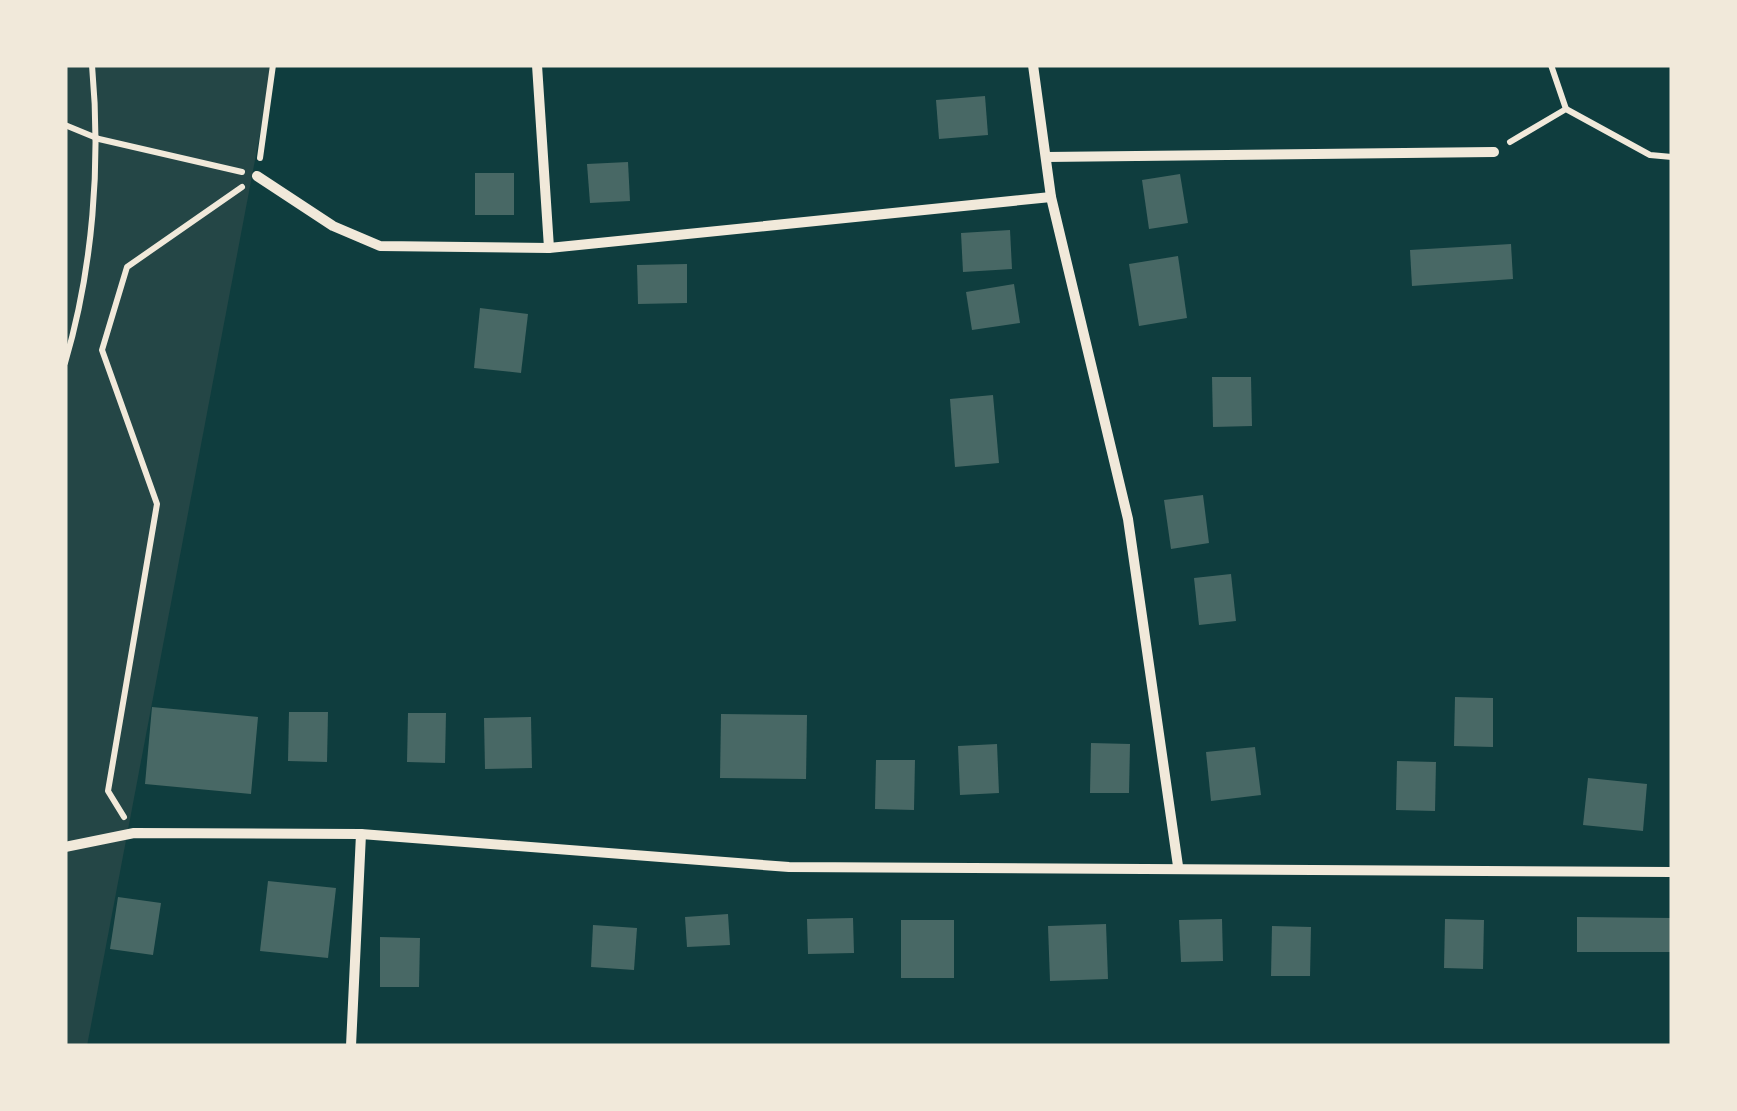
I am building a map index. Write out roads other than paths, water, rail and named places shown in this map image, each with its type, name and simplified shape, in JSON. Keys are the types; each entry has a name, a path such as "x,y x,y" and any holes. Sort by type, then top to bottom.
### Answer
{"street":[{"path":"537,65 549,248"},
{"path":"1033,65 1051,197 1128,519 1178,866"},
{"path":"1046,157 1494,152"},
{"path":"258,176 333,226 380,246 549,248 1051,197"},
{"path":"65,846 134,833 362,834 789,868 1178,866 1672,872"},
{"path":"351,1046 362,834"}]}
